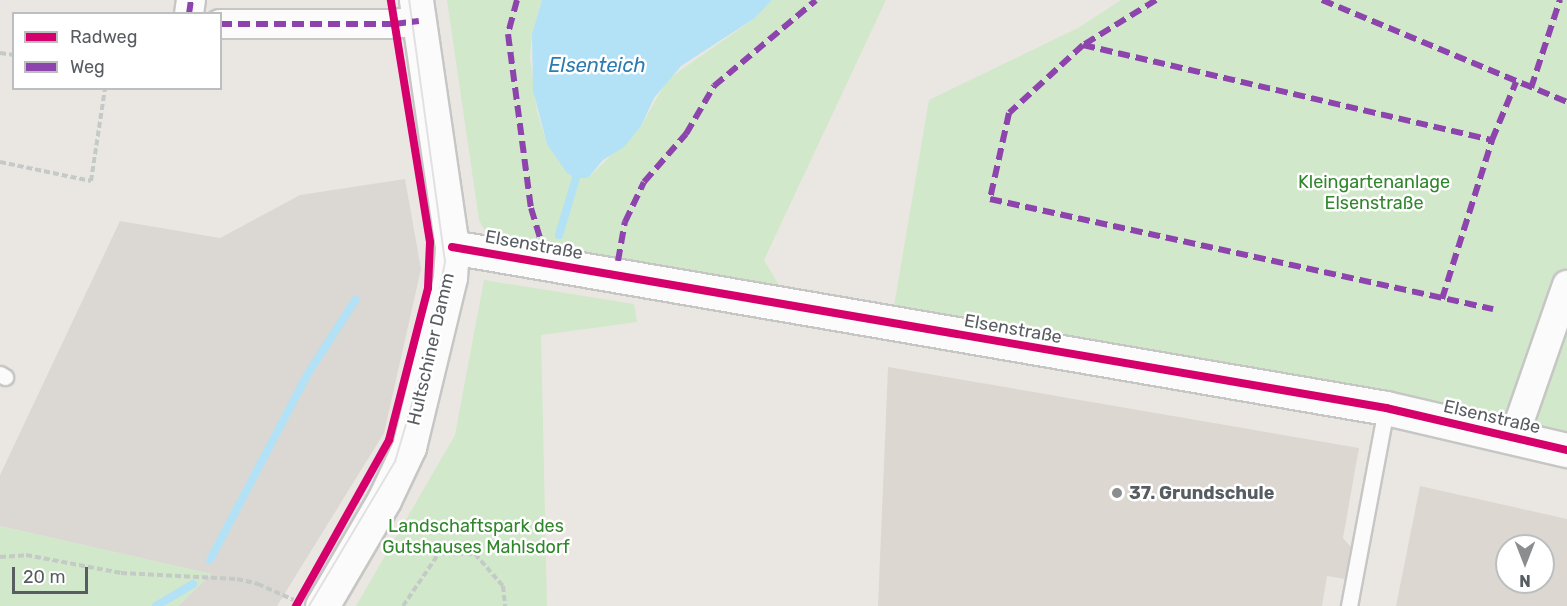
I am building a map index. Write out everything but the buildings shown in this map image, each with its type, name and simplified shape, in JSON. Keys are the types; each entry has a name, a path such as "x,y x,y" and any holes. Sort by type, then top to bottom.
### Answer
{"street":[{"path":"222,24 394,24 418,10"},
{"name":"Hultschiner Damm","path":"304,601 384,500 409,447 445,304 452,247 418,10"},
{"name":"Elsenstraße","path":"452,247 1386,408 1567,450"},
{"path":"1514,437 1567,285"}],"lane":[{"path":"1349,606 1386,408"}],"path":[{"path":"0,162 91,181 105,90"},
{"path":"403,606 439,553 475,554 503,586 506,606"},
{"path":"0,557 27,555 121,573 237,579 258,584 304,601"}],"shaded area":[{"path":"405,179 421,269 384,433 277,606 178,606 211,574 0,526 0,475 120,221 220,238 300,195"},
{"name":"37. Grundschule","path":"888,367 1359,448 1343,538 1351,547 1345,579 1327,576 1322,606 878,606"},
{"path":"1420,486 1567,519 1567,606 1396,606"}],"green space":[{"path":"447,0 542,0 532,34 530,58 537,111 547,144 588,178 641,126 667,80 755,18 772,0 886,0 764,260 779,285 510,239 485,231 479,220"},
{"name":"Kleingartenanlage Elsenstraße","path":"1121,0 1567,0 1567,436 1506,424 1423,398 894,306 929,100 1078,28"},
{"name":"Landschaftspark des Gutshauses Mahlsdorf","path":"484,280 634,304 637,322 541,335 547,606 356,606 455,435"},
{"path":"0,526 211,574 178,606 0,606"}],"water":[{"name":"Elsenteich","path":"542,0 772,0 755,18 681,66 654,98 641,126 624,147 603,160 588,178 576,178 567,173 547,144 533,90 532,34"}],"waterway":[{"path":"559,235 576,178"},
{"path":"210,560 307,375 356,299"},
{"path":"156,606 193,584"}],"tram line":[{"path":"309,606 395,462 428,349 445,262 409,0"}],"marked path":[{"path":"189,12 191,0"},
{"path":"517,0 508,34 531,208 543,248"},
{"path":"618,261 625,222 644,182 686,134 714,86 816,0"},
{"path":"1156,0 1083,45 1009,113 990,199 1493,309"},
{"path":"1322,0 1567,102"},
{"path":"1531,88 1560,0"},
{"path":"222,24 394,24 419,21"},
{"path":"1083,45 1492,140"},
{"path":"1442,299 1492,140 1516,82"}],"cycle path":[{"path":"296,606 389,440 428,288 430,242 391,0"},
{"path":"452,247 1386,408 1567,450"}],"place":[{"name":"37. Grundschule","path":"1117,493"}]}
